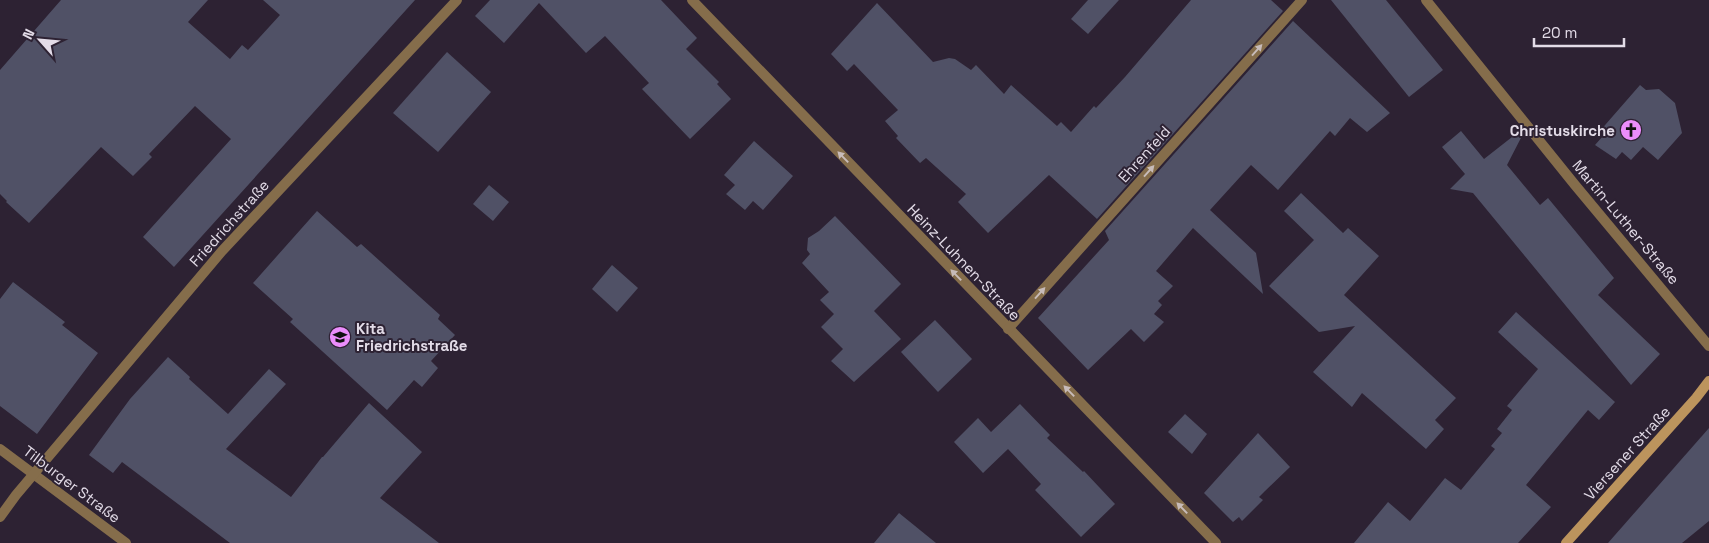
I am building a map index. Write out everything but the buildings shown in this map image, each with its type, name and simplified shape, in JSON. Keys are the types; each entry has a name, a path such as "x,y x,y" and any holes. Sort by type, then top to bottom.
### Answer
{"main road":[{"name":"Viersener Straße","path":"1566,543 1696,398 1709,381"}],"street":[{"name":"Friedrichstraße","path":"0,517 16,495 222,251 457,0"},
{"name":"Heinz-Luhnen-Straße","path":"692,0 1216,543"},
{"name":"Ehrenfeld","path":"1008,329 1302,0"},
{"name":"Martin-Luther-Straße","path":"1426,0 1581,192 1709,346"},
{"name":"Tilburger Straße","path":"0,449 126,543"}],"place":[{"name":"Christuskirche","path":"1631,130"},
{"name":"Kita Friedrichstraße","path":"340,337"}]}
